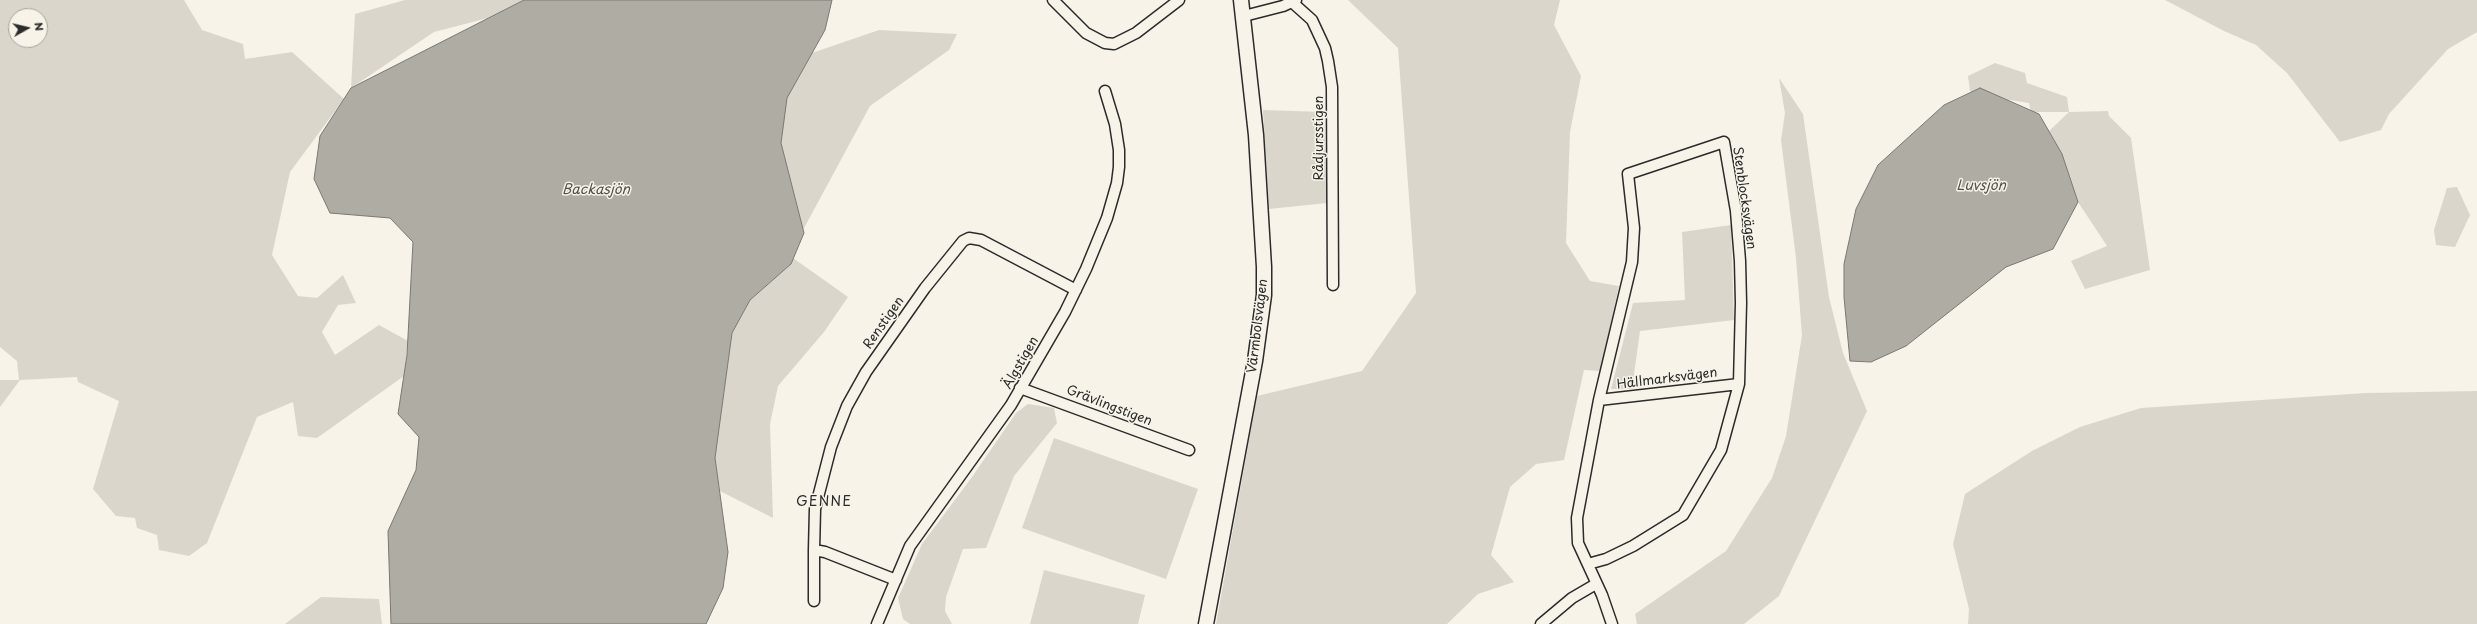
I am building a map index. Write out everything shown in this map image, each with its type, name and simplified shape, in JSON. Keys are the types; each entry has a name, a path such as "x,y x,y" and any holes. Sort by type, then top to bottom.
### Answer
{"street":[{"path":"1053,0 1086,33 1105,43 1114,44 1136,33 1179,0"},
{"name":"Värmbolsvägen","path":"1206,624 1255,361 1264,296 1264,267 1256,135 1244,16 1241,0"},
{"path":"1244,16 1294,2"},
{"name":"Rådjursstigen","path":"1294,2 1312,20 1323,43 1328,61 1332,87 1333,285"},
{"name":"Älgstigen","path":"877,624 910,546 918,533 991,436 1076,290 1098,241 1117,183 1119,150 1105,91"},
{"name":"Stenblocksvägen","path":"1588,564 1633,546 1683,515 1721,450 1739,384 1740,261 1736,211 1724,142 1628,174 1634,228 1632,262 1598,400 1577,518 1578,543 1612,624"},
{"name":"Renstigen","path":"814,601 815,509 831,447 847,406 895,328 963,241 969,238 981,240 1076,290"},
{"name":"Hällmarksvägen","path":"1598,400 1739,384"},
{"name":"Grävlingstigen","path":"1020,388 1189,450"},
{"path":"814,550 825,552 896,580"},
{"path":"1542,624 1572,598 1596,584"}],"shaded area":[{"path":"0,0 184,0 202,30 243,44 245,59 292,52 344,99 290,172 272,255 298,296 317,298 343,275 356,303 338,305 322,332 335,355 379,325 408,341 404,376 317,438 298,436 293,402 257,417 207,543 189,556 159,550 157,535 137,528 135,518 116,516 93,489 119,401 78,382 77,377 20,380 0,407 0,380 19,380 17,361 0,347"},
{"path":"405,0 524,0 488,18 434,32 351,88 355,14"},
{"path":"1348,0 1560,0 1554,25 1581,76 1570,132 1566,243 1590,281 1619,286 1600,371 1584,370 1564,460 1536,464 1510,487 1491,555 1514,582 1478,594 1447,624 1216,624 1257,396 1362,371 1416,293 1398,48"},
{"path":"2165,0 2477,0 2477,32 2448,49 2389,114 2381,130 2340,142 2287,73 2256,45 2224,31"},
{"path":"879,30 957,34 949,50 870,106 803,230 781,143 786,98 812,53"},
{"path":"1995,63 2025,73 2027,83 2067,97 2069,112 2031,112 2029,103 2010,100 1991,103 1970,91 1968,76"},
{"path":"1779,78 1803,114 1829,297 1843,353 1867,411 1779,596 1744,624 1637,624 1635,614 1726,551 1772,478 1786,436 1802,335 1796,258 1781,140 1785,113"},
{"path":"1263,110 1324,112 1327,203 1269,209"},
{"path":"2108,111 2109,116 2131,138 2150,270 2085,289 2071,261 2107,246 2078,202 2062,154 2049,131 2069,112"},
{"path":"2457,187 2470,215 2455,247 2436,245 2434,230 2447,188"},
{"path":"1731,225 1734,320 1640,331 1632,389 1611,389 1633,303 1685,300 1682,232"},
{"path":"793,258 848,297 824,332 778,386 770,424 773,518 720,491 715,458 732,333 750,300 791,264"},
{"path":"2477,391 2477,624 1968,624 1969,609 1953,544 1965,494 2032,451 2080,427 2141,408 2366,393"},
{"path":"1028,404 1054,408 1057,423 1014,476 986,548 963,549 946,597 945,611 952,624 910,624 903,619 898,598 922,544 972,477 1016,413"},
{"path":"1054,438 1198,489 1166,579 1022,528"},
{"path":"1044,570 1145,595 1138,624 1030,624"},
{"path":"321,597 379,599 382,624 285,624"}],"water":[{"name":"Backasjön","path":"524,0 832,0 825,30 787,98 781,143 804,233 791,264 750,300 732,333 715,458 728,552 723,588 706,624 391,624 388,531 416,470 419,437 398,414 407,355 413,242 390,218 330,213 314,179 320,136 351,88"},
{"name":"Luvsjön","path":"1980,88 2039,114 2062,154 2078,202 2053,249 2006,267 1906,346 1871,362 1850,361 1844,297 1844,264 1856,209 1878,165 1944,105"}],"district":[{"name":"GENNE","path":"824,502"}]}
